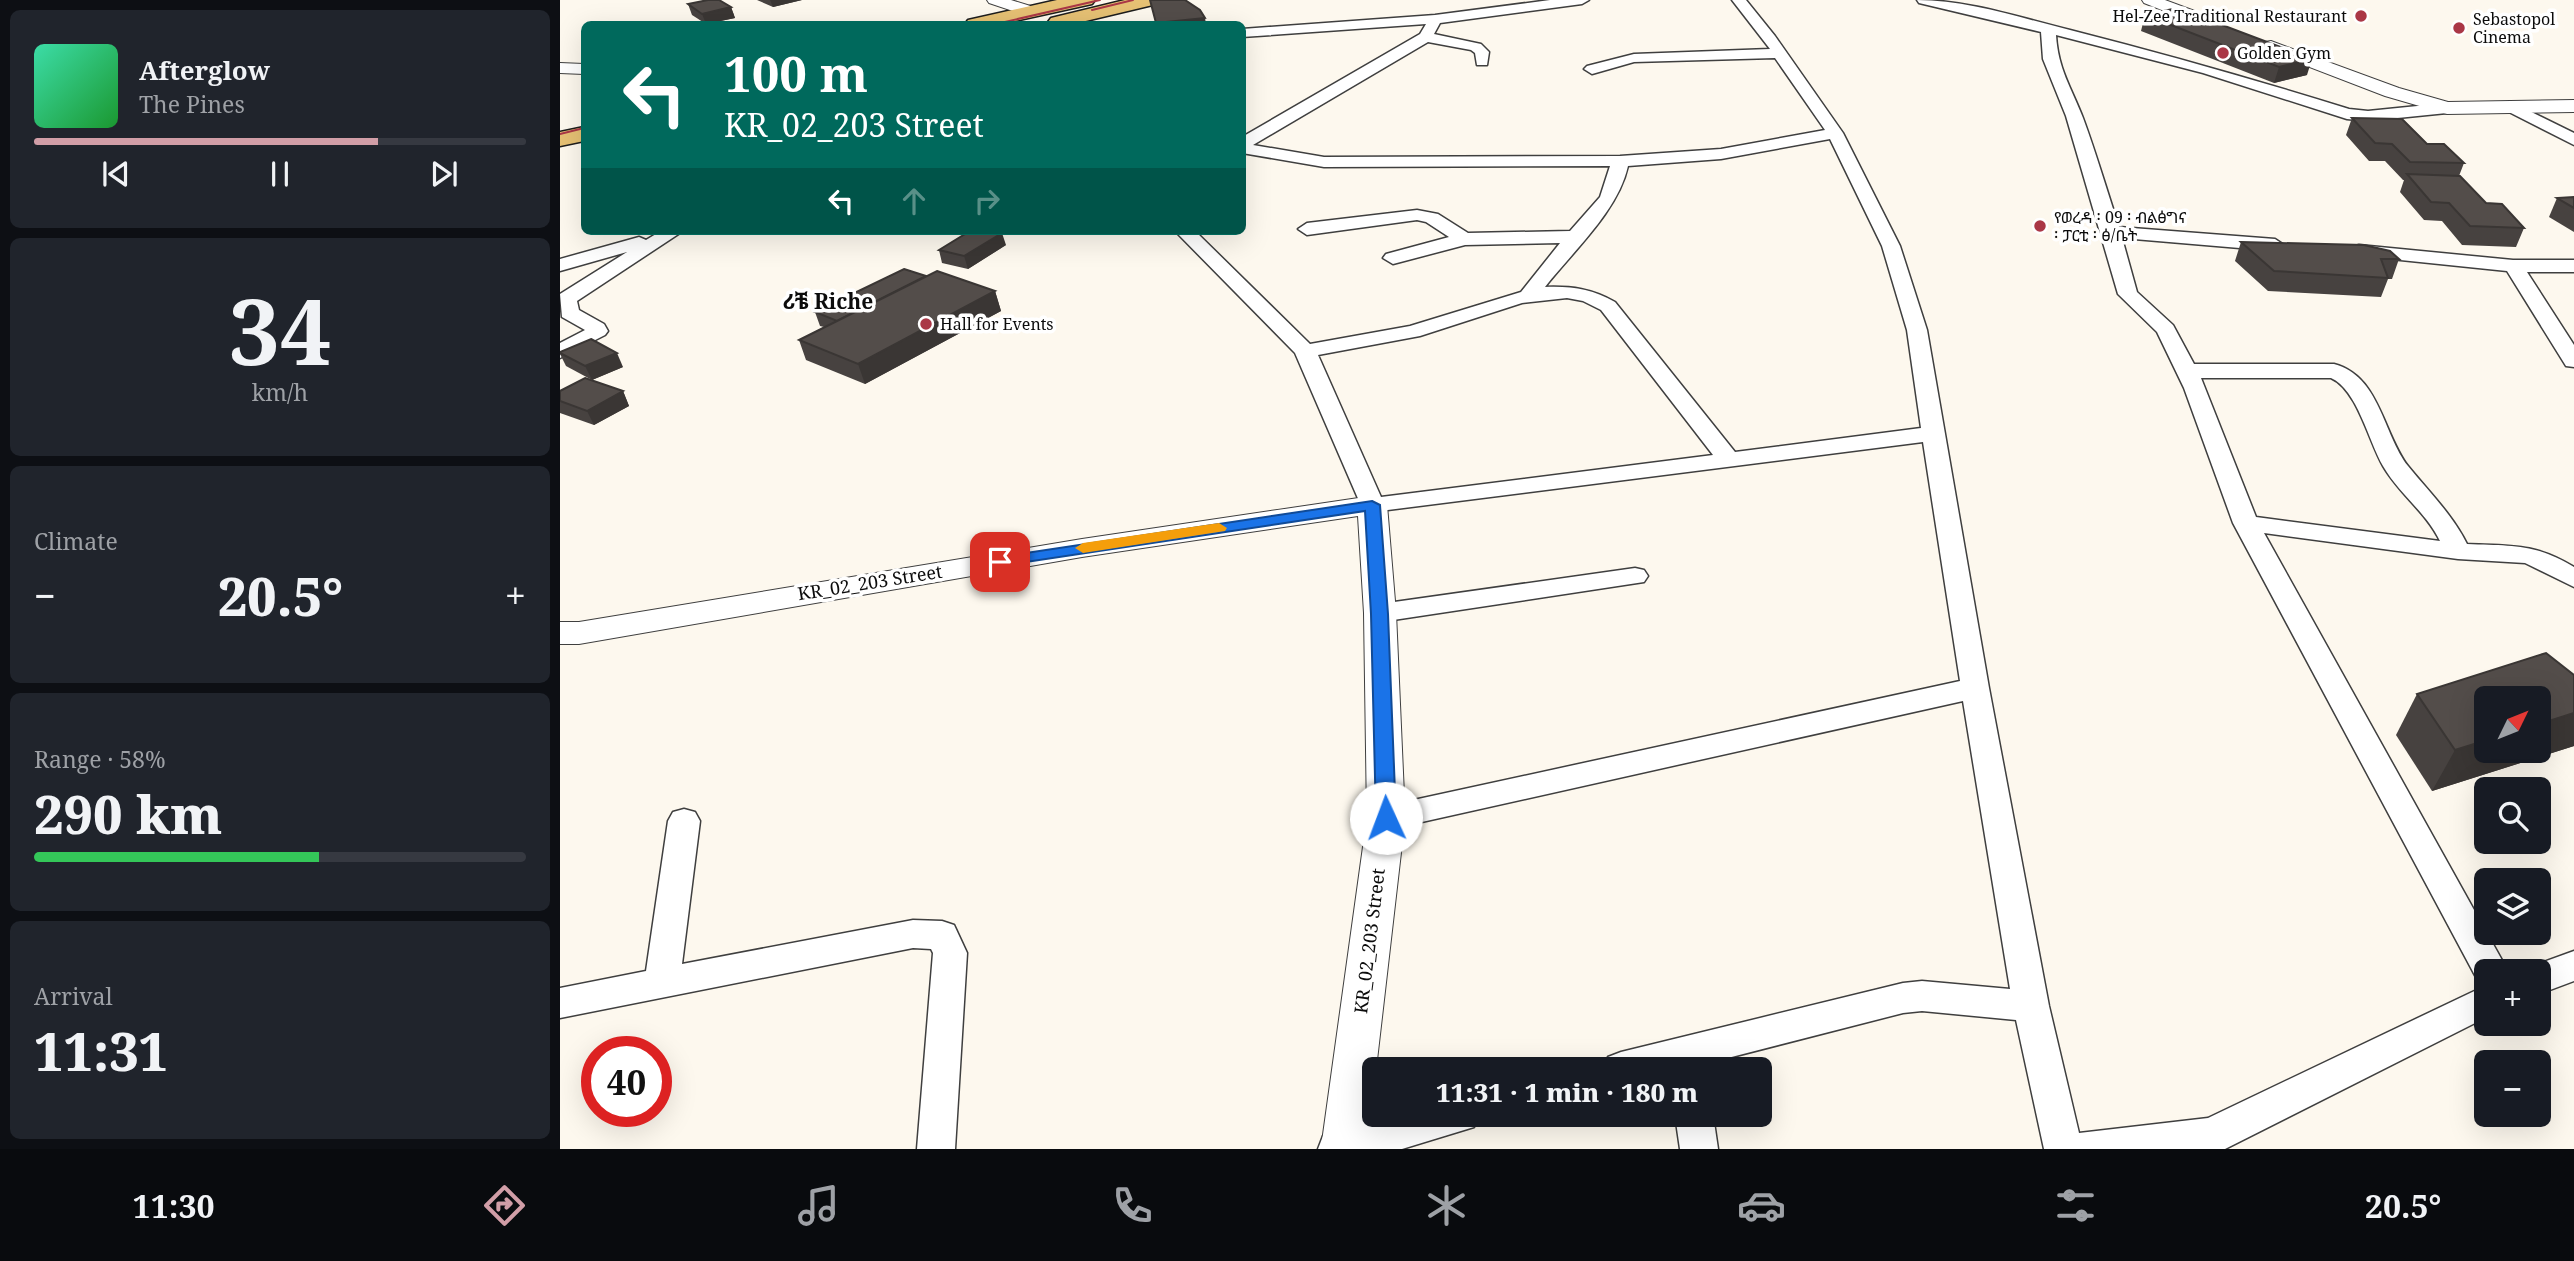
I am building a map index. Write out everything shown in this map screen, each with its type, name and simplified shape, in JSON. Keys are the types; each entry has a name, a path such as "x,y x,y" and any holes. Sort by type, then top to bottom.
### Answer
{"main road":[{"path":"1038,18 1084,0"},
{"path":"1006,21 1150,0"},
{"path":"560,117 581,112"},
{"path":"560,139 581,135"}],"street":[{"path":"995,0 1038,18"},
{"path":"1246,33 1435,19 1474,6 1583,0"},
{"path":"1739,0 1780,53 1835,133 1891,246 1906,289 1917,330 1932,434 2031,1006 2063,1149"},
{"path":"1924,0 2208,70 2347,114 2368,116 2447,108 2574,106"},
{"path":"2150,0 2392,92 2447,108"},
{"path":"1246,144 1426,37 1435,19"},
{"path":"2048,29 2050,59 2074,116 2128,294 2166,329 2187,371 2246,523 2483,959"},
{"path":"1426,37 1476,47 1482,52 1482,62"},
{"path":"1592,68 1634,58 1780,53"},
{"path":"560,68 581,69"},
{"path":"2511,107 2574,140"},
{"path":"1246,147 1324,162 1620,161 1721,154 1835,133"},
{"path":"1529,294 1574,237 1597,216 1611,194 1620,161"},
{"path":"1307,229 1424,215 1464,239"},
{"path":"2111,232 2296,247"},
{"path":"560,265 664,235"},
{"path":"560,352 598,331 569,313 566,299 668,235"},
{"path":"1188,235 1305,351 1372,505 1932,434"},
{"path":"1392,258 1464,239 1574,237"},
{"path":"2337,250 2513,266 2574,266"},
{"path":"2513,266 2574,361"},
{"path":"1305,351 1427,328 1529,294 1592,295 1608,306 1730,461"},
{"path":"2187,371 2334,371 2346,376 2365,402 2395,466 2444,523 2459,551"},
{"name":"KR_02_203 Street","path":"560,633 591,631 1082,548 1372,505 1380,614 1386,818 1342,1148"},
{"path":"2246,523 2459,551 2525,555 2542,559 2574,579"},
{"path":"1380,614 1635,576"},
{"path":"1386,818 1975,688"},
{"path":"662,982 684,821"},
{"path":"560,1003 913,934 942,935 950,953 936,1149"},
{"path":"2551,975 2574,966"},
{"path":"1698,1057 1903,998 1923,996 2031,1006"},
{"path":"2085,1149 2212,1136 2474,1006"},
{"path":"1342,1148 1417,1127"},
{"path":"1696,1127 1699,1149"}],"building":[{"path":"719,0 731,7 702,14 688,4"},
{"path":"1150,0 1185,0 1200,10 1205,18 1176,21 1155,21"},
{"path":"2177,8 2312,59 2279,67 2145,15"},
{"path":"2352,118 2402,119 2427,144 2444,144 2464,163 2410,162 2392,144 2375,143"},
{"path":"2407,174 2460,176 2486,203 2502,204 2524,228 2470,226 2449,203 2431,202"},
{"path":"2574,197 2574,208 2557,198"},
{"path":"963,235 999,235 964,256 939,250"},
{"path":"2241,242 2364,245 2390,251 2399,259 2381,259 2388,278 2274,271"},
{"path":"904,269 926,276 837,321 815,312"},
{"path":"937,271 995,291 858,364 799,340"},
{"path":"591,339 617,353 585,366 560,353 560,352"},
{"path":"585,378 623,391 587,411 560,401 560,391"},
{"path":"2546,653 2574,675 2574,713 2552,720 2552,686 2474,686 2474,744 2455,750 2417,694"}],"tram line":[{"path":"1009,21 1100,0"},
{"path":"1092,10 1133,0"},
{"path":"560,134 581,129"}],"slow traffic":[{"path":"1083,548 1219,528"}],"place":[{"name":"Hel-Zee Traditional Restaurant","path":"2361,16"},
{"name":"Sebastopol Cinema","path":"2459,28"},
{"name":"Golden Gym","path":"2223,53"},
{"name":"የወረዳ ፡ 09 ፡ ብልፅግና ፡ ፓርቲ ፡ ፅ/ቤት","path":"2040,226"},
{"name":"Hall for Events","path":"926,324"}],"district":[{"name":"ሪቼ Riche","path":"828,302"}],"route":[{"path":"1000,562 1372,505 1380,614 1386,818"}]}
